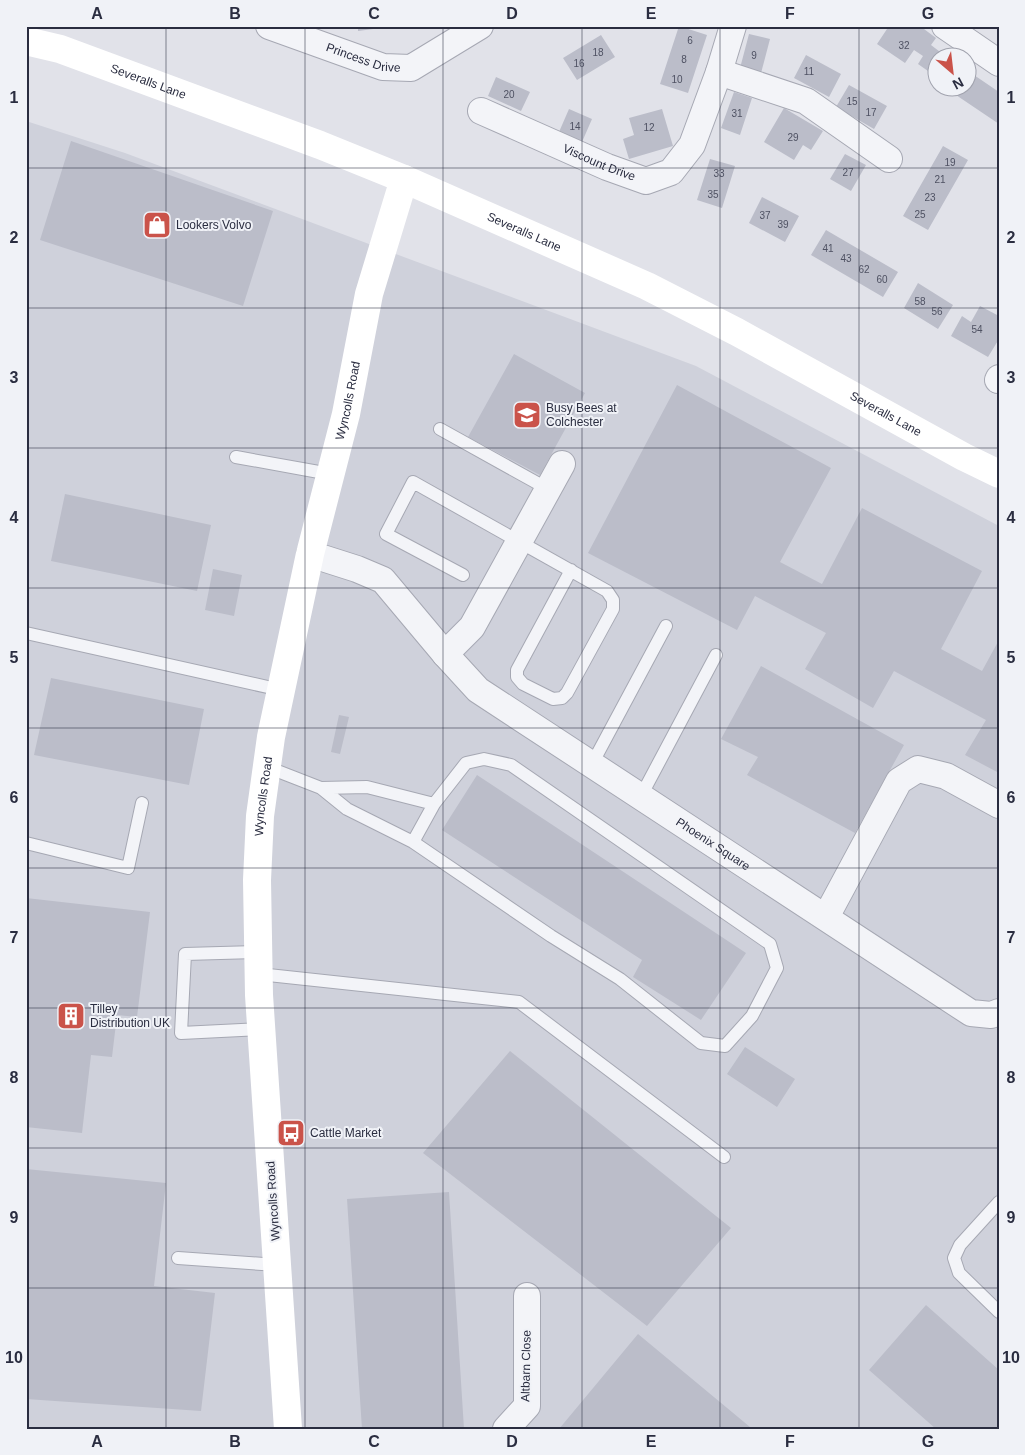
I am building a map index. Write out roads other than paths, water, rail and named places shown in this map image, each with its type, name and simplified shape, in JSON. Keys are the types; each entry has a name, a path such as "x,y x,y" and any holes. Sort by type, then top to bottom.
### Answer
{"street":[{"name":"Princess Drive","path":"269,26 383,67 411,68 480,26"},
{"name":"Viscount Drive","path":"480,111 607,167 646,181 670,172 692,145 719,72 733,26"},
{"path":"946,26 999,63"},
{"name":"Severalls Lane","path":"26,41 60,49 311,142 404,179 646,286 737,332 964,457 999,474"},
{"path":"719,72 806,101 889,159"},
{"name":"Wyncolls Road","path":"288,1429 261,1029 257,880 260,816 281,690 310,554 346,414 369,294 404,179"},
{"path":"445,654 472,627 562,464"},
{"name":"Phoenix Square","path":"310,554 357,568 383,580 478,690 972,1013 995,1014"},
{"path":"826,917 899,781 918,769 946,776 999,805"},
{"name":"Altbarn Close","path":"506,1429 527,1406 527,1296"}],"lane":[{"path":"440,429 548,489"},
{"path":"236,457 330,474"},
{"path":"463,575 386,534 413,482 520,540 607,591 613,600 612,609 567,693 562,698 553,699 523,684 517,677 517,670 571,570"},
{"path":"592,764 666,626"},
{"path":"26,633 281,690"},
{"path":"641,796 716,655"},
{"path":"267,767 321,788 347,810 413,842 551,936 620,979 701,1043 724,1046 752,1016 777,968 770,944 511,765 484,759 466,763 434,804 413,842"},
{"path":"321,788 367,788 434,804"},
{"path":"26,843 128,868 142,803"},
{"path":"261,1029 181,1033 185,954 520,1002 724,1157"},
{"path":"996,1304 959,1273 954,1258 960,1245 999,1202"},
{"path":"178,1258 277,1265"}],"place":[{"name":"Lookers Volvo","path":"157,225"},
{"name":"Busy Bees at Colchester","path":"527,415"},
{"name":"Tilley Distribution UK","path":"71,1016"},
{"name":"Cattle Market","path":"291,1133"}]}
